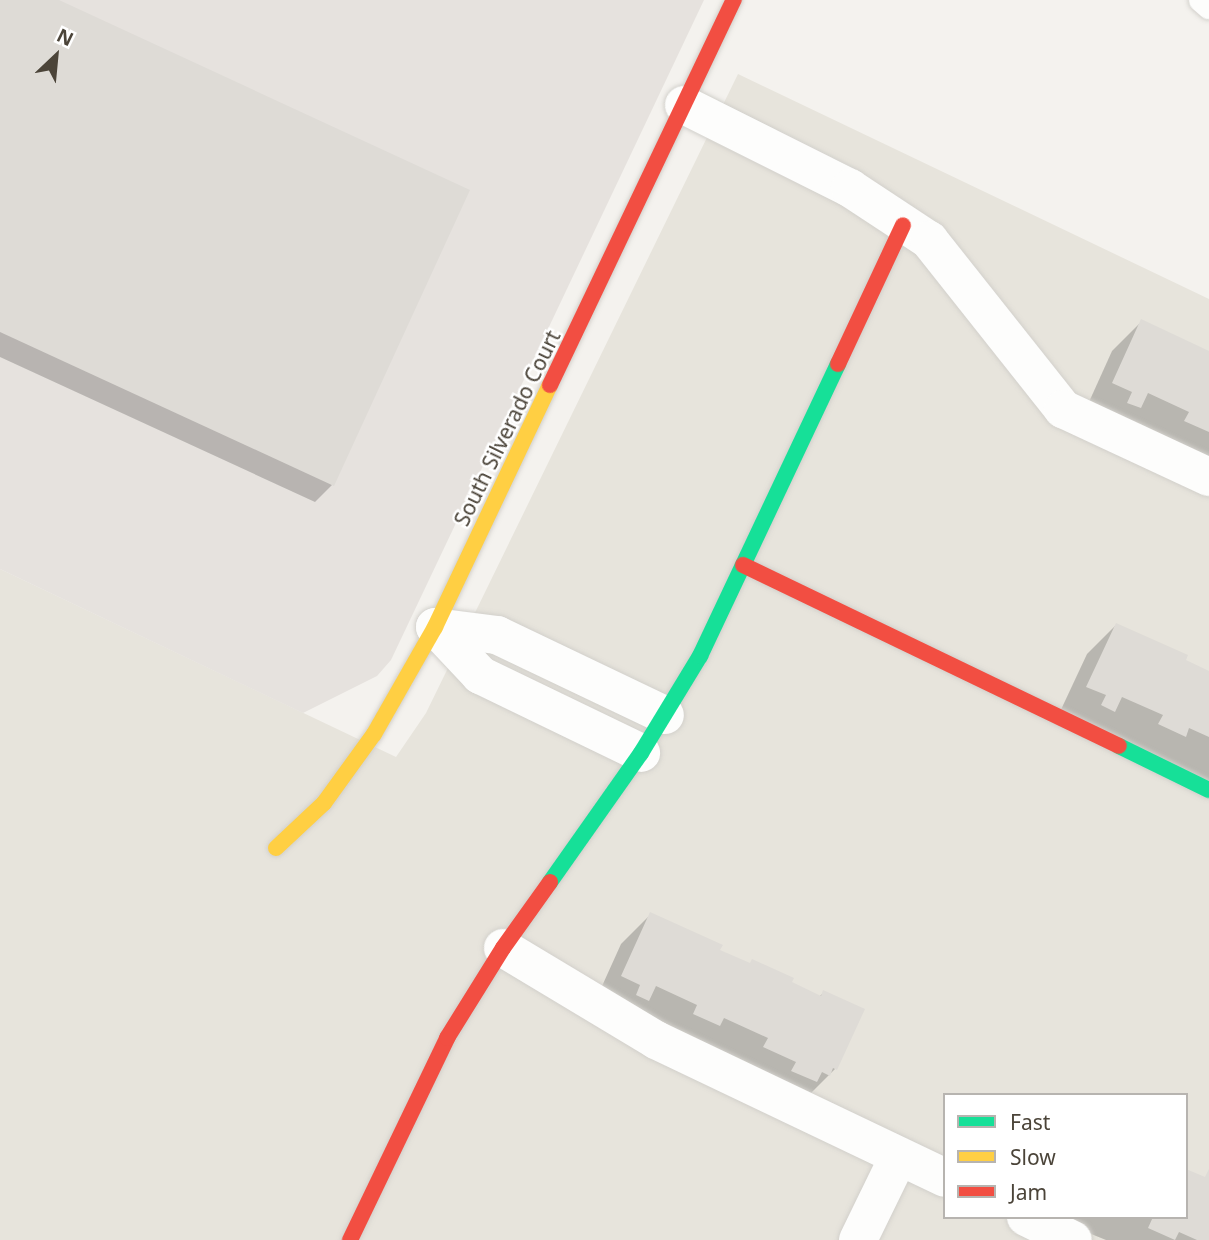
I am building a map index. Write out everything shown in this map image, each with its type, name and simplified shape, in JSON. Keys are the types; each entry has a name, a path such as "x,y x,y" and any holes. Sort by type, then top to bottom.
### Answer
{"street":[{"name":"South Silverado Court","path":"276,848 324,803 374,734 435,627 734,0"},
{"path":"684,105 850,188 929,240 1063,409 1209,477"},
{"path":"350,1240 447,1038 503,948 641,753 700,656 903,225"},
{"path":"743,565 1209,790"},
{"path":"435,627 497,635 665,715"},
{"path":"435,627 480,675 641,753"},
{"path":"503,948 656,1040 943,1177"},
{"path":"859,1240 899,1156"},
{"path":"1030,1219 1073,1240"}],"lane":[{"path":"1201,0 1209,7"}],"shaded area":[{"path":"0,0 704,0 391,660 377,676 303,713 0,569"},
{"path":"738,74 1209,299 1209,1240 0,1240 0,569 396,757 426,713"}],"building":[{"path":"0,0 59,0 470,190 334,486 0,332"},
{"path":"1141,319 1209,351 1209,432 1184,421 1189,412 1148,393 1141,408 1127,403 1132,392 1112,383"},
{"path":"1116,623 1188,655 1186,660 1209,671 1209,737 1189,728 1186,737 1158,724 1163,715 1122,697 1115,712 1101,705 1106,695 1086,687"},
{"path":"650,912 723,945 720,950 750,963 752,959 794,978 792,982 821,996 823,990 865,1009 837,1070 833,1068 830,1076 822,1072 817,1082 791,1071 796,1062 763,1047 768,1038 724,1018 720,1026 693,1014 697,1005 656,986 649,1001 636,995 640,985 621,976"},
{"path":"1209,1169 1209,1240 1197,1240 1179,1232 1175,1240 1148,1228 1152,1219 1188,1219 1188,1170 1205,1177"}],"traffic: fast":[{"path":"550,882 641,753 700,656 838,364"},
{"path":"1119,746 1209,790"}],"traffic: slow":[{"path":"276,848 324,803 374,734 435,627 550,385"}],"traffic: jam":[{"path":"550,385 734,0"},
{"path":"838,364 903,225"},
{"path":"743,565 1119,746"},
{"path":"350,1240 447,1038 503,948 550,882"}]}
